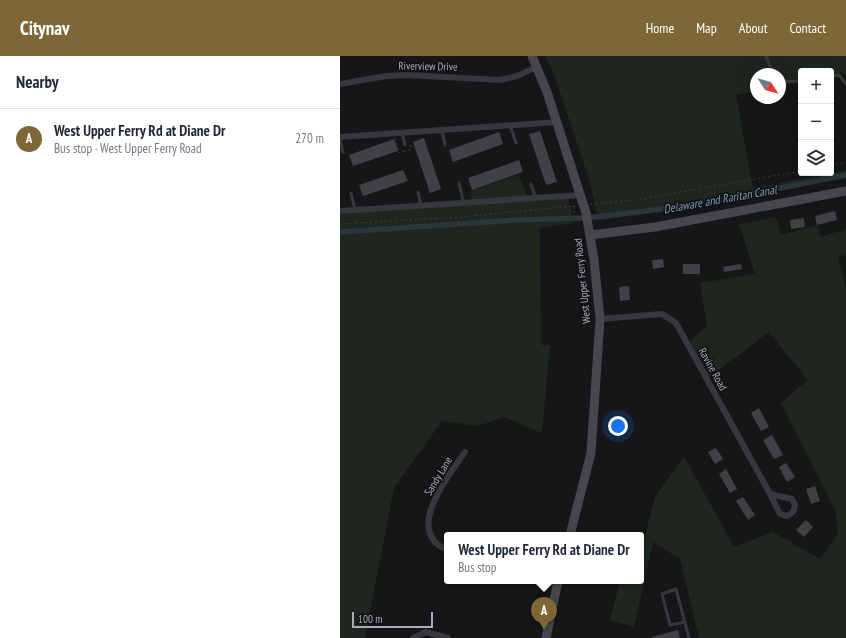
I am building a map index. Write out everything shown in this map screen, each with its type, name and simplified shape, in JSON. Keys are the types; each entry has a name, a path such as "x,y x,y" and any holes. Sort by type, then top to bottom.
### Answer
{"main road":[{"name":"West Upper Ferry Road","path":"532,56 582,195 590,236 600,319 591,453 571,532"},
{"path":"590,236 655,227 846,191"},
{"path":"546,638 557,584"}],"street":[{"name":"Riverview Drive","path":"340,84 386,76 407,75 500,80 517,76 537,67"},
{"path":"340,138 557,122"},
{"path":"340,211 582,195"},
{"name":"Ravine Road","path":"600,319 662,314 676,323 770,494"},
{"name":"Sandy Lane","path":"444,548 439,546 431,537 429,524 430,514 442,484 465,452"},
{"path":"413,638 426,632 448,638"}],"lane":[{"path":"766,56 771,68"},
{"path":"834,76 839,75 846,84"},
{"path":"786,82 798,81"},
{"path":"510,125 516,143"},
{"path":"442,130 445,145"},
{"path":"402,133 405,145"},
{"path":"340,138 343,152"},
{"path":"459,183 464,204"},
{"path":"531,184 536,199"},
{"path":"418,192 421,206"},
{"path":"351,193 355,210"},
{"path":"685,622 670,625 662,594 676,589 685,622 689,638"}],"path":[{"path":"834,165 846,163"},
{"path":"597,212 593,204 636,200 798,172"},
{"path":"340,224 460,217 574,206 574,214"}],"shaded area":[{"path":"545,56 846,56 846,76 843,72 834,74 834,68 798,68 798,82 786,85 786,68 750,68 750,92 736,95 753,188 815,176 834,176 834,172 846,170 846,178 678,210 599,220 588,176 554,74"},
{"path":"519,175 528,198 567,193 574,223 540,228 541,345 550,345 542,433 504,417 478,426 442,421 394,488 365,638 340,638 340,209 473,202 470,191"},
{"path":"776,217 781,235 817,225 821,237 846,229 846,255 838,257 846,289 846,638 699,638 680,559 653,542 644,582 644,540 655,497 684,456 734,547 773,532 820,559 838,533 835,510 781,403 808,380 769,332 708,378 690,341 707,326 700,283 755,274 739,224"},
{"path":"619,584 644,584 634,627 610,620"}],"building":[{"path":"540,131 557,182 546,185 529,134"},
{"path":"499,132 503,144 453,162 449,150"},
{"path":"424,138 441,189 430,193 413,142"},
{"path":"394,139 398,151 353,166 349,155"},
{"path":"519,160 523,172 472,190 468,178"},
{"path":"403,170 408,181 363,196 359,185"},
{"path":"835,211 837,220 817,225 815,216"},
{"path":"804,218 805,227 791,229 790,220"},
{"path":"663,259 664,267 653,269 652,260"},
{"path":"683,264 700,264 700,274 683,274"},
{"path":"741,264 742,269 724,272 723,267"},
{"path":"629,286 630,300 620,301 619,287"},
{"path":"759,408 769,427 761,431 751,413"},
{"path":"772,435 783,455 774,459 763,440"},
{"path":"716,448 723,459 715,464 708,452"},
{"path":"786,463 795,477 787,482 779,467"},
{"path":"726,469 737,489 730,493 719,474"},
{"path":"815,486 820,501 811,504 806,489"},
{"path":"743,497 755,515 748,520 736,501"},
{"path":"806,520 813,527 804,537 796,530"},
{"path":"678,630 680,638 652,637"}],"waterway":[{"name":"Delaware and Raritan Canal","path":"593,217 688,205 846,175"},
{"name":"Delaware and Raritan Canal","path":"340,232 517,220 582,218"}],"place":[{"name":"West Upper Ferry Rd at Diane Dr","path":"544,630"}]}
